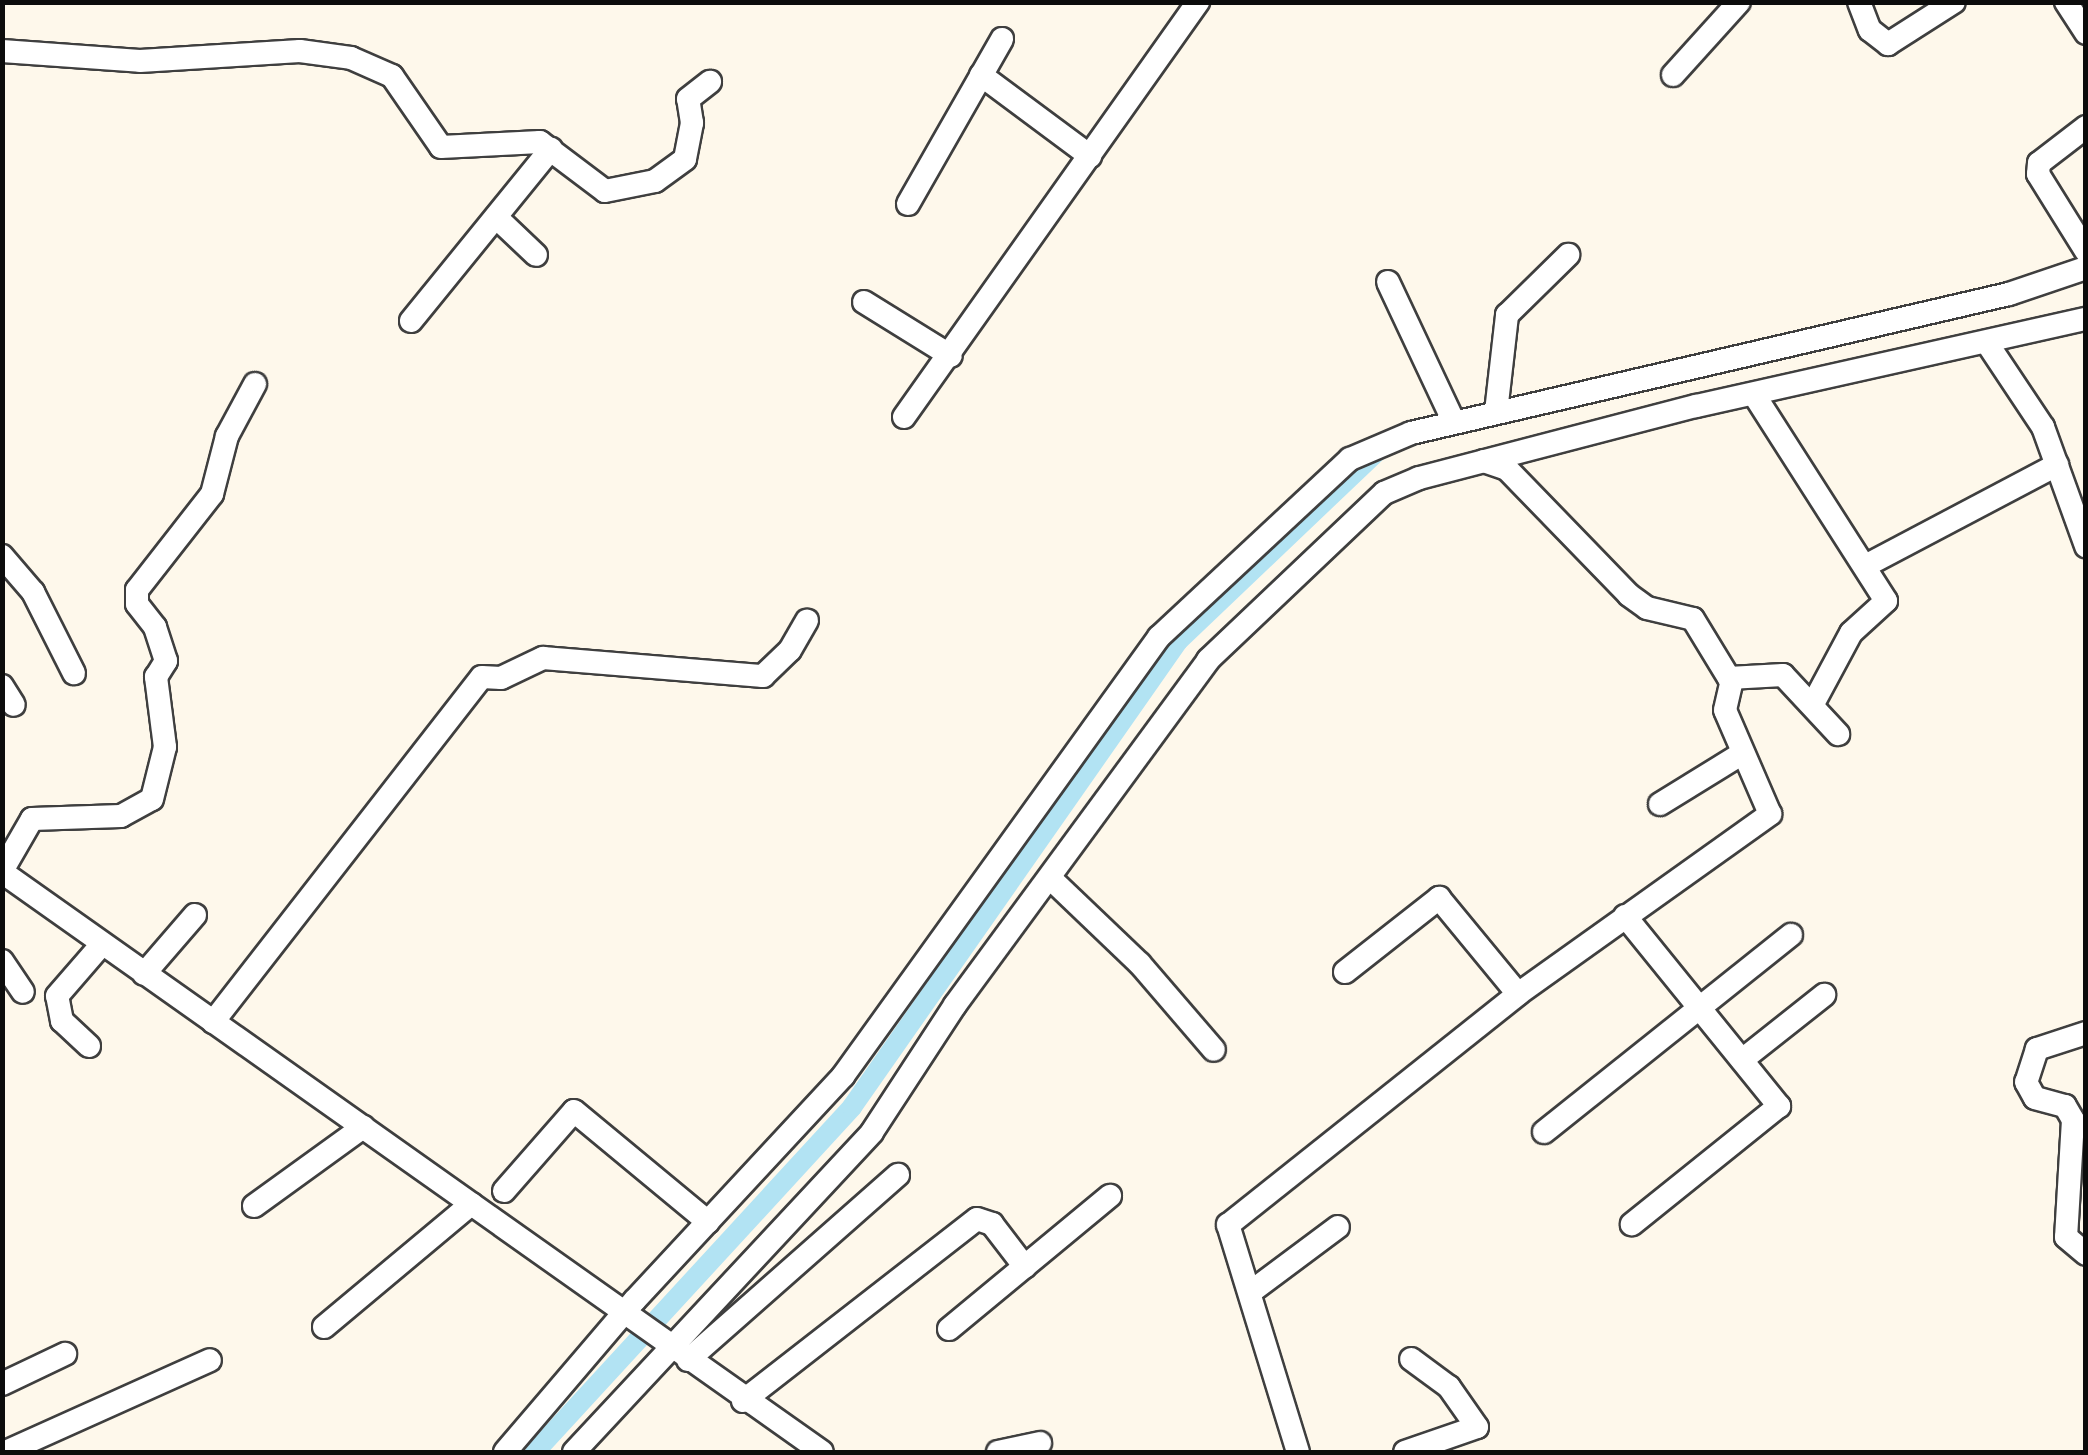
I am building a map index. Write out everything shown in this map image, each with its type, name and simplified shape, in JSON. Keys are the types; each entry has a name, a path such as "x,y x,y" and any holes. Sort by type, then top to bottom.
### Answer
{"street":[{"path":"904,417 951,356 1198,2"},
{"path":"1673,75 1740,2"},
{"path":"1859,2 1870,30 1888,44 1954,2"},
{"path":"2066,2 2086,33"},
{"path":"908,204 1002,39"},
{"path":"2,52 140,61 300,51 350,58 392,76 441,147 478,148 524,138 551,149 593,187 655,181 685,160 692,123 688,99 710,82"},
{"path":"981,75 1090,156"},
{"path":"2086,127 2039,163 2038,174 2086,251"},
{"path":"411,321 551,149"},
{"path":"496,217 536,255"},
{"path":"1496,412 1507,315 1568,256"},
{"path":"505,1452 843,1076 1160,637 1350,459 1454,422 2008,294 2086,268"},
{"path":"1388,282 1454,422"},
{"path":"864,302 951,356"},
{"path":"574,1452 872,1132 1208,660 1384,494 1484,461 2086,319"},
{"path":"1987,342 2043,427 2086,546"},
{"path":"256,384 227,436 212,494 137,590 137,604 155,628 166,662 156,676 164,747 152,799 121,816 32,818 2,871 743,1401 822,1452"},
{"path":"1754,396 1867,565 1886,601 1855,628 1813,704"},
{"path":"1298,1452 1252,1291 1228,1225 1518,994 1770,814 1725,710 1732,680 1694,618 1647,608 1507,469 1484,461"},
{"path":"1867,565 2058,465"},
{"path":"2,556 32,592 74,673"},
{"path":"213,1022 482,677 501,678 543,658 763,676 790,650 806,621"},
{"path":"1732,680 1783,675 1838,734"},
{"path":"1660,804 1743,752"},
{"path":"1050,878 1140,964 1214,1050"},
{"path":"1345,972 1439,898 1518,994"},
{"path":"144,974 195,915"},
{"path":"1625,916 1779,1106 1632,1224"},
{"path":"1544,1132 1791,935"},
{"path":"89,1046 62,1022 57,996 102,944"},
{"path":"2,960 22,992"},
{"path":"1742,1060 1824,995"},
{"path":"2086,1033 2037,1049 2026,1082 2036,1098 2066,1106 2074,1120 2066,1237 2086,1254"},
{"path":"504,1191 574,1111 708,1222"},
{"path":"254,1206 364,1128"},
{"path":"671,1348 898,1176"},
{"path":"950,1329 1110,1196"},
{"path":"324,1327 472,1204"},
{"path":"743,1401 976,1219 992,1224 1025,1267"},
{"path":"1252,1291 1338,1228"},
{"path":"2,1384 65,1354"},
{"path":"1405,1452 1477,1428 1449,1387 1410,1359"},
{"path":"8,1448 210,1360"},
{"path":"998,1452 1040,1443"}],"waterway":[{"path":"535,1452 852,1107 1178,641 1381,448"}]}
